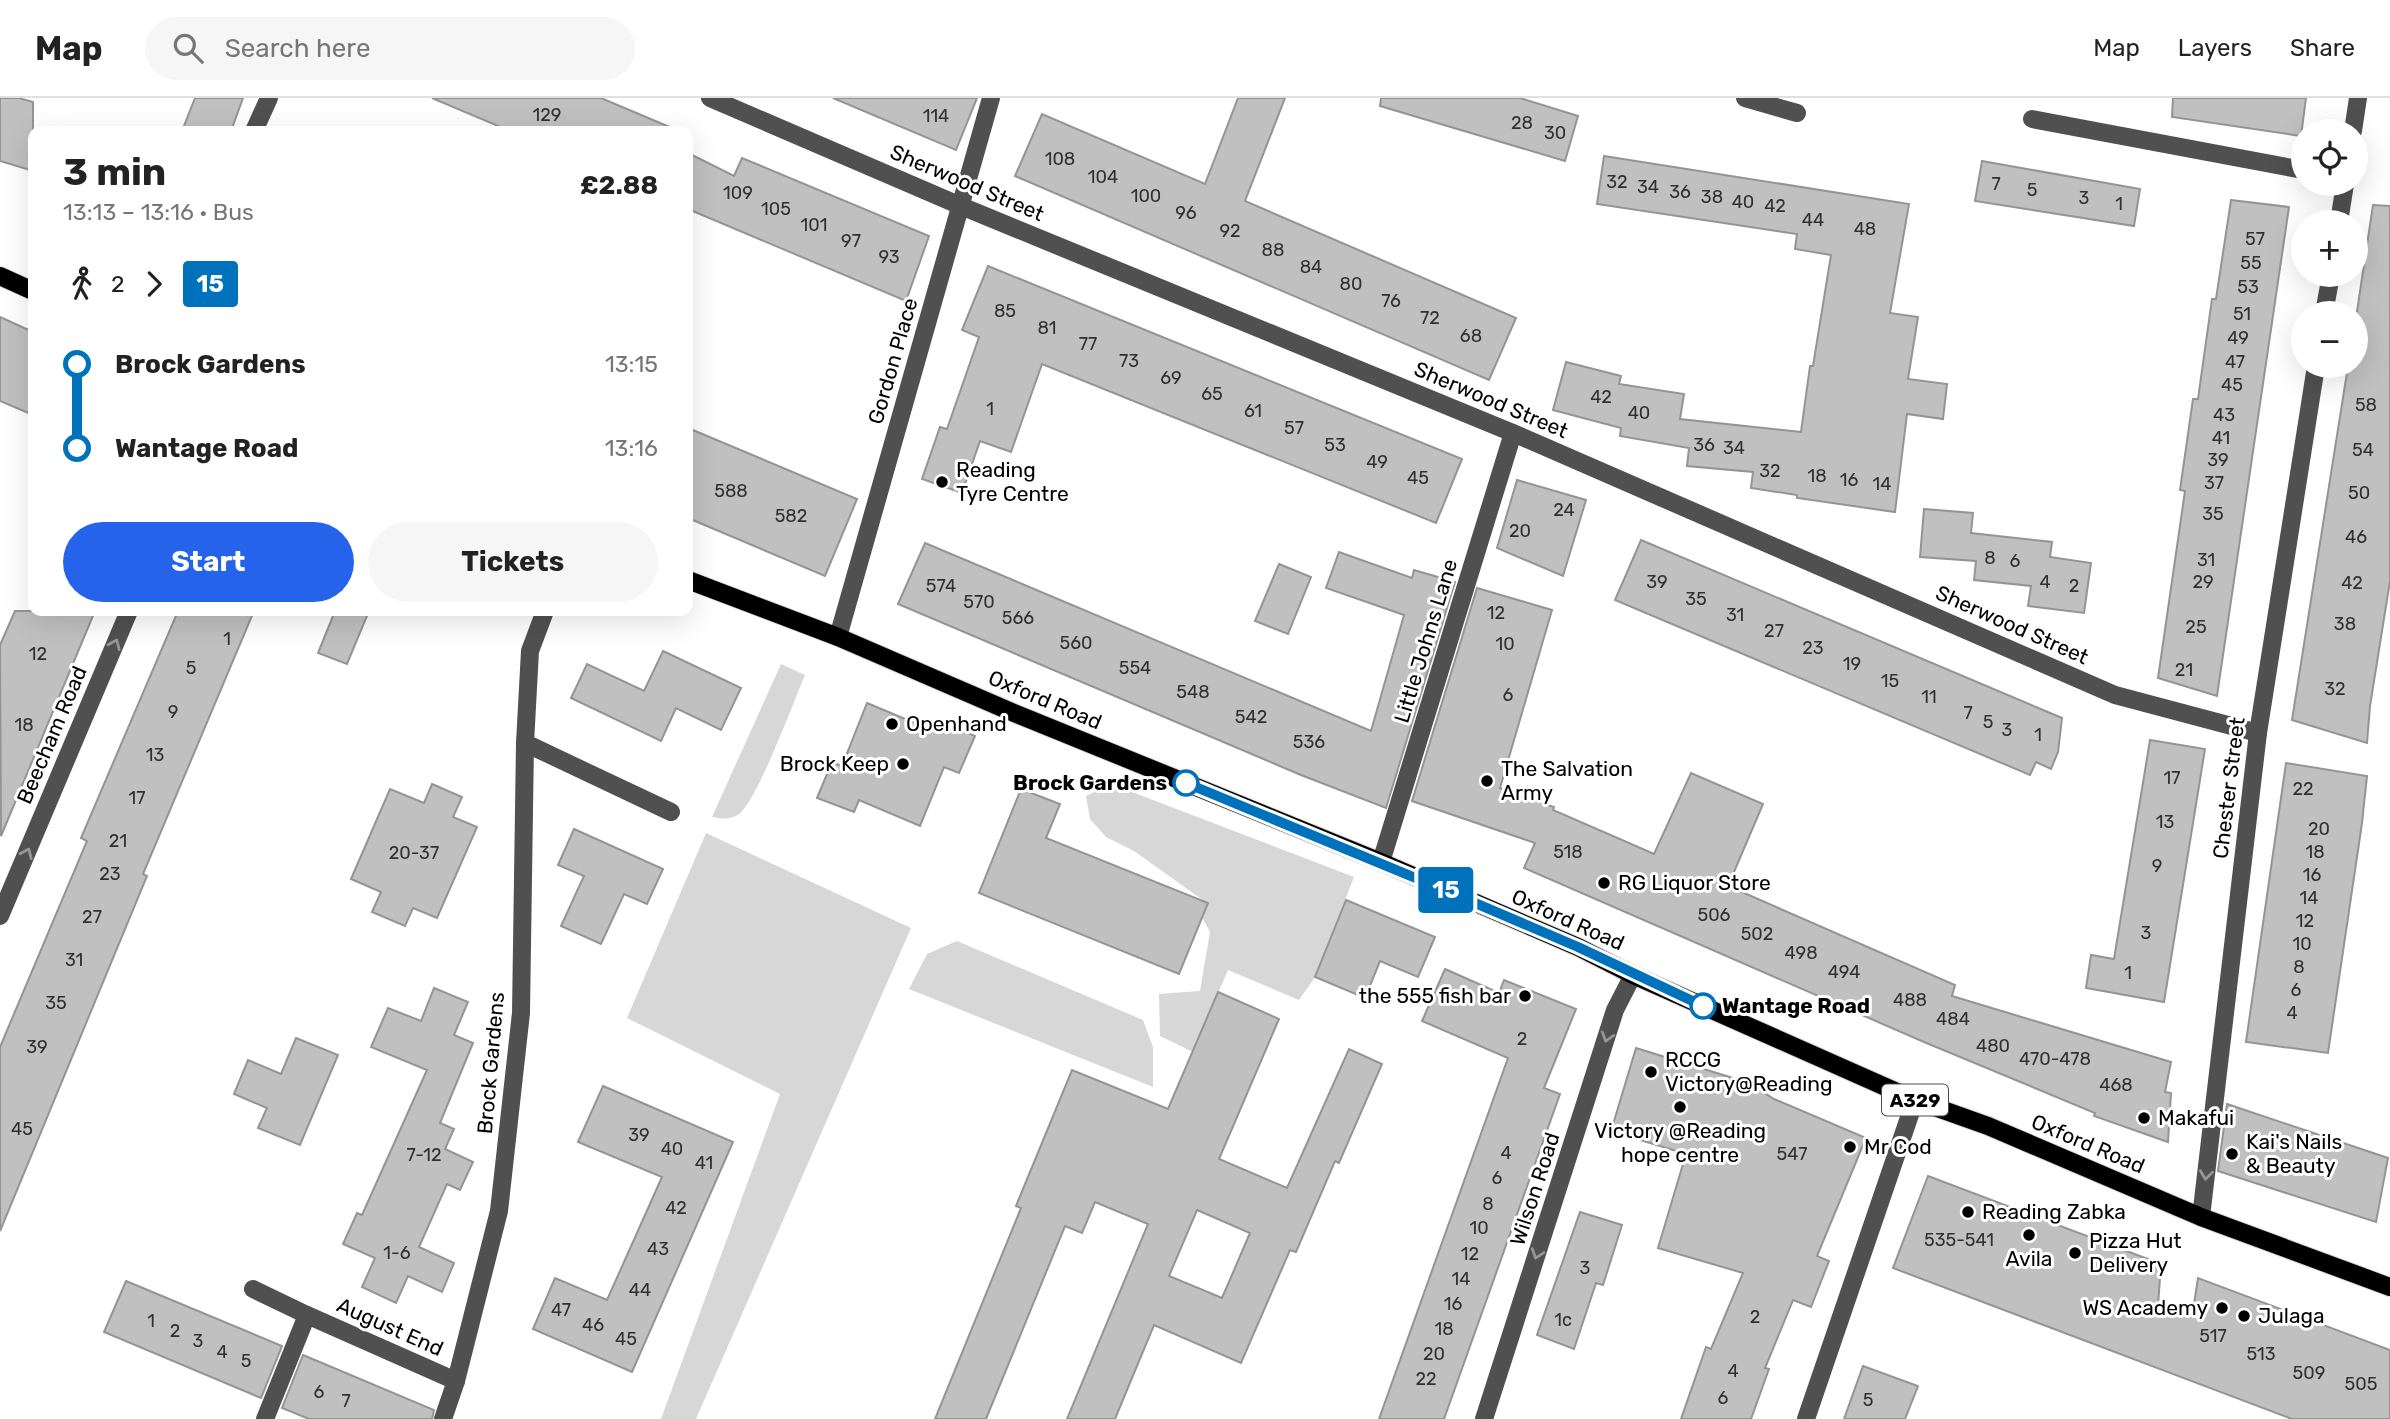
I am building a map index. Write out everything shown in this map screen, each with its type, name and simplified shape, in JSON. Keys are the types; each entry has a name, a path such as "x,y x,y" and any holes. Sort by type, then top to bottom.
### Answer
{"main road":[{"path":"0,276 28,289"},
{"name":"Oxford Road","path":"693,582 838,637 1014,713 1381,862 1578,947 1633,975 1915,1100 1988,1126 2201,1217 2390,1287"}],"street":[{"path":"256,126 269,98"},
{"name":"Sherwood Street","path":"710,98 961,206 1513,433 2115,695 2258,733"},
{"name":"Gordon Place","path":"838,637 992,98"},
{"path":"2355,119 2358,98"},
{"path":"1754,99 1797,113"},
{"path":"2032,119 2291,168"},
{"name":"Chester Street","path":"2201,1217 2258,733 2314,378"},
{"name":"Little Johns Lane","path":"1381,862 1513,433"},
{"name":"Beecham Road","path":"0,916 127,616"},
{"name":"Brock Gardens","path":"456,1381 499,1211 521,1013 525,743 530,651 543,616"},
{"path":"525,743 671,812"},
{"name":"Wilson Road","path":"1484,1419 1615,1010 1633,975"},
{"path":"1805,1419 1915,1100"},
{"name":"August End","path":"253,1289 456,1381 443,1419"},
{"name":"August End","path":"265,1419 307,1315"}],"shaded area":[{"path":"781,664 805,675 765,771 747,805 739,814 726,818 712,817"},
{"path":"1111,784 1354,877 1315,977 1299,1000 1228,970 1193,1052 1160,1036 1159,994 1200,991 1210,932 1202,917 1207,903 1134,851 1106,837 1090,819 1086,796"},
{"path":"706,833 911,928 696,1419 661,1419 780,1094 627,1018"},
{"path":"957,941 1143,1020 1153,1047 1153,1087 909,989 927,954"}],"building":[{"path":"0,98 19,98 33,102 33,126 28,126 28,169 0,161"},
{"path":"195,98 243,98 233,126 184,126"},
{"path":"432,98 601,98 667,126 498,126"},
{"path":"833,98 977,98 956,150"},
{"path":"1238,98 1285,98 1245,201 1516,318 1489,380 1015,176 1042,114 1205,184"},
{"path":"1381,98 1520,98 1578,116 1565,161 1380,106"},
{"path":"2173,98 2306,98 2303,119 2291,119 2291,135 2172,117"},
{"path":"693,156 734,176 742,158 929,236 906,301 693,211"},
{"path":"1604,156 1909,204 1890,313 1918,317 1908,379 1947,384 1943,419 1907,414 1895,512 1797,498 1797,495 1751,488 1753,472 1687,466 1689,448 1620,436 1621,428 1553,410 1566,362 1621,376 1619,384 1684,394 1680,419 1801,432 1810,366 1813,366 1831,255 1795,249 1797,234 1597,204"},
{"path":"1982,161 2140,189 2134,226 1975,201"},
{"path":"2231,200 2289,207 2217,696 2158,678 2185,491 2180,490 2193,399 2198,399 2212,299 2216,299"},
{"path":"2373,205 2390,206 2390,581 2370,706 2367,743 2292,720 2346,378 2368,378 2368,301 2359,301 2361,287 2368,287 2368,238"},
{"path":"988,266 1462,459 1436,523 1042,364 1011,452 980,441 962,493 922,479 940,427 947,429 979,337 962,330"},
{"path":"0,317 28,330 28,413 0,401"},
{"path":"693,430 857,499 825,576 693,520"},
{"path":"1517,480 1586,500 1563,576 1497,548"},
{"path":"1924,509 1973,513 1971,533 2052,542 2050,557 2091,563 2084,613 2028,606 2031,586 1974,580 1976,561 1920,557"},
{"path":"1641,540 2062,718 2058,752 2051,769 2036,762 2030,775 1615,600"},
{"path":"925,543 1371,731 1404,615 1326,588 1339,552 1412,578 1414,570 1455,582 1386,808 1301,775 898,604"},
{"path":"1279,564 1311,577 1288,634 1255,621"},
{"path":"1477,588 1552,610 1500,788 1554,807 1553,810 1654,854 1691,773 1763,804 1728,886 1955,985 1952,996 2171,1062 2165,1092 2171,1093 2168,1142 2094,1116 2095,1113 1924,1042 1524,868 1535,843 1412,801"},
{"path":"15,611 28,611 28,616 93,616 1,836 0,645"},
{"path":"176,616 252,616 143,874 147,876 0,1231 0,1047 87,841 81,838"},
{"path":"333,616 367,616 347,664 318,653"},
{"path":"663,651 741,688 721,730 676,708 661,741 571,698 587,664 644,691"},
{"name":"Brock Keep","path":"867,703 936,732 940,721 975,736 959,773 944,767 920,826 859,800 854,812 817,798 832,762 842,766"},
{"path":"2150,740 2205,749 2164,1002 2086,988 2091,955 2114,959"},
{"path":"2286,763 2367,776 2328,1053 2246,1042"},
{"path":"432,784 462,797 453,817 477,827 437,918 413,908 405,926 372,912 381,892 351,879 390,789 424,803"},
{"path":"1021,789 1060,804 1046,838 1208,903 1179,974 979,893"},
{"path":"574,829 663,869 647,904 624,894 601,944 561,926 584,876 558,865"},
{"path":"1346,900 1435,937 1418,977 1380,961 1365,998 1315,977"},
{"path":"1445,969 1499,993 1504,980 1576,1009 1544,1088 1560,1094 1444,1419 1379,1419 1508,1058 1422,1021"},
{"path":"434,988 468,1002 454,1035 473,1043 440,1123 454,1129 445,1149 473,1162 460,1190 447,1184 419,1247 454,1263 442,1292 408,1276 396,1303 362,1287 375,1258 343,1244 357,1213 362,1215 427,1070 371,1047 388,1008 421,1021"},
{"path":"1218,992 1279,1019 1219,1159 1287,1188 1349,1049 1382,1064 1339,1163 1335,1161 1296,1252 1290,1250 1241,1363 1154,1325 1115,1419 1067,1419 1148,1224 1095,1202 1082,1233 1065,1226 986,1419 935,1419 1021,1208 1016,1206 1072,1070 1168,1109","holes":["1197,1210 1250,1233 1222,1298 1169,1276"]},
{"path":"296,1038 338,1055 300,1145 258,1128 267,1108 234,1094 248,1060 281,1074"},
{"path":"1636,1048 1749,1083 1774,1099 1866,1138 1817,1256 1829,1261 1811,1307 1793,1300 1765,1368 1769,1369 1751,1419 1681,1419 1706,1347 1711,1349 1743,1273 1658,1248 1686,1154 1611,1131"},
{"path":"603,1086 733,1142 632,1372 533,1329 555,1278 607,1300 662,1177 578,1142"},
{"path":"2227,1104 2388,1158 2376,1222 2218,1171"},
{"path":"1928,1176 2161,1264 2158,1306 2193,1310 2198,1278 2390,1350 2390,1419 2292,1419 1893,1268"},
{"path":"1580,1212 1622,1225 1603,1285 1596,1283 1574,1349 1537,1335"},
{"path":"126,1281 282,1346 261,1398 104,1332"},
{"path":"303,1355 434,1410 432,1419 309,1419 282,1408"},
{"path":"1863,1366 1918,1386 1905,1419 1844,1419"}],"bus line":[{"name":"15","path":"1186,783 1381,862 1578,947 1703,1006"}],"place":[{"name":"Reading Tyre Centre","path":"942,482"},
{"name":"Openhand","path":"892,724"},
{"name":"Brock Keep","path":"903,764"},
{"name":"The Salvation Army","path":"1487,781"},
{"name":"Brock Gardens","path":"1186,783"},
{"name":"RG Liquor Store","path":"1604,883"},
{"name":"the 555 fish bar","path":"1525,996"},
{"name":"Wantage Road","path":"1703,1006"},
{"name":"RCCG Victory@Reading","path":"1651,1072"},
{"name":"Victory @Reading hope centre","path":"1680,1107"},
{"name":"Makafui","path":"2144,1118"},
{"name":"Mr Cod","path":"1850,1147"},
{"name":"Kai's Nails & Beauty","path":"2232,1154"},
{"name":"Reading Zabka","path":"1968,1212"},
{"name":"Avila","path":"2029,1235"},
{"name":"Pizza Hut Delivery","path":"2075,1253"},
{"name":"WS Academy","path":"2222,1308"},
{"name":"Julaga","path":"2244,1316"}]}
